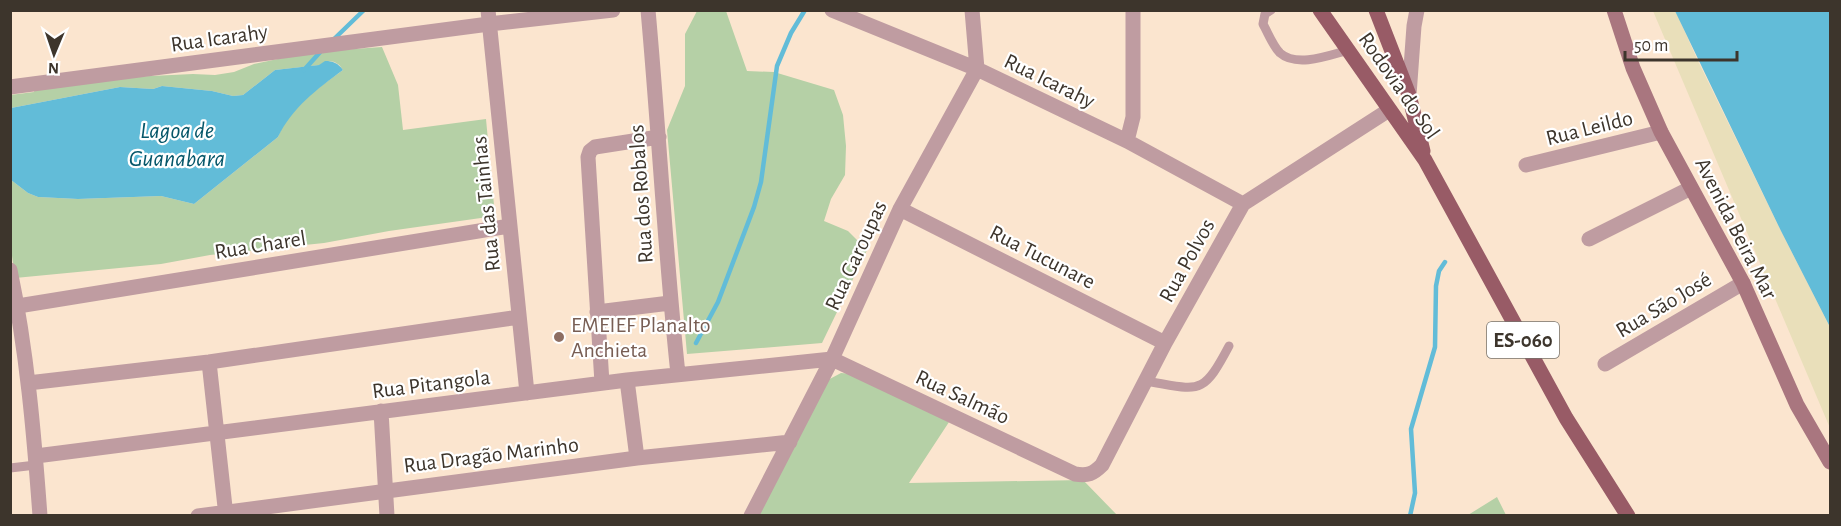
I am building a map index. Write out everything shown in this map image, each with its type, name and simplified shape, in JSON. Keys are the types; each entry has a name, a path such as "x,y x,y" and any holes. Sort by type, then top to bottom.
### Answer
{"main road":[{"name":"Rodovia do Sol","path":"1320,10 1425,160"},
{"name":"Rodovia do Sol","path":"1376,10 1409,95 1425,160"},
{"name":"ES-060","path":"1425,160 1566,418 1628,516"}],"street":[{"name":"Rua Icarahy","path":"10,87 488,17 613,10"},
{"name":"Rua dos Robalos","path":"648,10 670,303 678,374"},
{"name":"Rua Icarahy","path":"832,10 977,69 1127,141 1243,204"},
{"path":"972,10 977,69"},
{"path":"1127,141 1133,117 1133,10"},
{"name":"Rodovia do Sol","path":"1409,95 1414,26 1418,10"},
{"name":"Avenida Beira Mar","path":"1614,10 1633,68 1661,132 1743,283 1797,405 1830,462"},
{"name":"Rua das Tainhas","path":"488,17 527,393"},
{"name":"Rua Garoupas","path":"752,516 832,359 900,209 977,69"},
{"name":"Rua Polvos","path":"1075,474 1087,476 1102,465 1243,204 1389,110"},
{"name":"Rua Leildo","path":"1526,165 1661,132"},
{"path":"602,383 588,156 595,147 659,137"},
{"path":"1589,239 1692,188"},
{"name":"Rua Tucunare","path":"900,209 1166,343"},
{"name":"Rua Charel","path":"18,306 510,226"},
{"path":"10,270 18,306 28,383 40,516"},
{"name":"Rua São José","path":"1605,364 1743,283"},
{"path":"597,312 670,303"},
{"path":"28,383 209,362 519,317"},
{"name":"Rua Pitangola","path":"36,461 218,432 381,411 678,374 832,359"},
{"name":"Rua Salmão","path":"832,359 1075,474"},
{"path":"209,362 226,514"},
{"path":"627,380 637,458"},
{"path":"381,411 387,516"},
{"name":"Rua Dragão Marinho","path":"198,516 637,458 790,442"}],"lane":[{"path":"1271,10 1265,14 1263,24 1279,52 1284,55 1305,61 1348,50"},
{"path":"1146,381 1191,388 1204,384 1219,366 1230,346"},
{"path":"10,468 36,461"}],"green space":[{"path":"697,11 726,11 747,71 774,72 834,90 843,115 846,146 845,175 831,199 824,221 848,231 867,250 822,343 687,354 667,130 685,86 685,34"},
{"path":"382,47 398,85 403,130 486,119 495,216 324,243 210,255 161,264 15,278 10,241 11,180 28,193 38,197 78,199 161,196 194,204 278,137 285,121 310,94 343,70 335,62 329,61 320,65 275,70 243,95 233,96 212,91 162,86 153,89 120,87 11,108 10,95 34,92 35,88 129,77 215,75 311,52"},
{"path":"841,373 854,374 949,422 909,483 1083,480 1117,515 756,516 826,381"},
{"path":"1497,497 1506,515 1468,515"}],"sand":[{"path":"1653,11 1675,11 1677,14 1781,231 1830,327 1830,428"}],"water":[{"path":"1675,11 1830,11 1830,327 1781,231"},
{"name":"Lagoa de Guanabara","path":"325,61 335,63 343,70 298,108 278,137 194,204 161,196 78,199 38,197 28,193 11,180 11,108 120,87 153,89 162,86 212,91 233,96 243,95 275,70 319,65"}],"waterway":[{"path":"333,40 364,10"},
{"path":"696,343 718,302 754,207 761,182 777,66 791,33 805,10"},
{"path":"304,70 322,50"},
{"path":"1410,516 1415,493 1411,429 1435,347 1436,286 1439,271 1445,262"}],"place":[{"name":"EMEIEF Planalto Anchieta","path":"559,337"}]}
